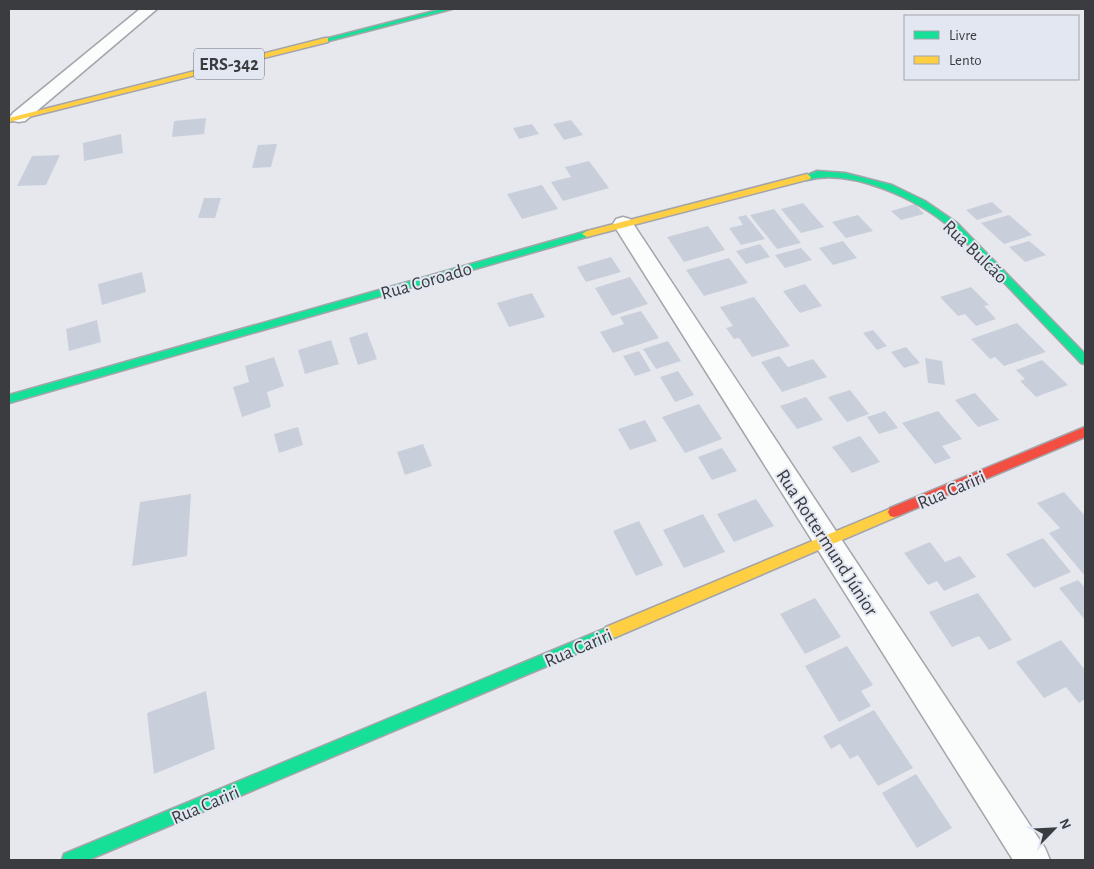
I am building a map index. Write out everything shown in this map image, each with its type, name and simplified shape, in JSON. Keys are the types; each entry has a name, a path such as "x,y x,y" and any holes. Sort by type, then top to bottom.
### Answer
{"street":[{"path":"14,118 149,9"},
{"name":"ERS-342","path":"14,118 449,9"},
{"name":"Rua Coroado","path":"9,399 623,224 816,174 845,176"},
{"name":"Rua Bulcão","path":"845,176 889,187 922,203 954,225 1085,360"},
{"name":"Rua Rottermund Júnior","path":"623,224 1033,860"},
{"name":"Rua Cariri","path":"70,860 828,542 1085,432"}],"building":[{"path":"206,118 204,134 172,137 174,121"},
{"path":"571,120 583,135 564,140 553,124"},
{"path":"532,124 539,134 519,139 513,128"},
{"path":"121,134 123,153 84,161 83,143"},
{"path":"277,144 271,167 252,168 258,145"},
{"path":"60,155 46,185 17,186 32,156"},
{"path":"589,161 609,188 563,201 551,182 571,177 565,167"},
{"path":"542,185 558,209 522,219 507,194"},
{"path":"204,198 221,198 215,218 198,218"},
{"path":"992,202 1003,212 977,220 966,210"},
{"path":"803,203 824,227 801,233 781,209"},
{"path":"915,204 924,214 901,220 891,211"},
{"path":"774,209 801,243 777,249 750,215"},
{"path":"746,215 765,239 741,245 729,228 743,225 738,217"},
{"path":"858,215 873,231 846,238 832,222"},
{"path":"1009,215 1032,235 1004,244 981,223"},
{"path":"708,226 725,250 684,262 667,237"},
{"path":"843,241 857,258 833,265 819,248"},
{"path":"1029,241 1046,255 1025,262 1009,247"},
{"path":"760,244 770,257 746,264 736,251"},
{"path":"801,248 812,260 785,268 775,255"},
{"path":"611,257 621,272 586,282 577,267"},
{"path":"729,258 748,283 704,296 686,270"},
{"path":"142,272 146,292 102,305 98,284"},
{"path":"630,277 648,304 612,316 595,288"},
{"path":"805,284 822,306 800,313 783,291"},
{"path":"971,287 989,305 984,306 996,319 976,326 965,314 958,316 940,297"},
{"path":"532,293 545,317 509,327 497,303"},
{"path":"754,297 790,346 752,357 739,338 734,339 726,328 733,326 720,307"},
{"path":"641,311 659,338 613,353 600,332 624,324 620,317"},
{"path":"97,320 101,342 69,351 66,329"},
{"path":"1017,323 1046,352 1004,366 995,357 990,359 971,339"},
{"path":"873,330 887,346 877,350 863,333"},
{"path":"367,332 377,359 358,365 349,338"},
{"path":"331,340 339,364 305,374 298,350"},
{"path":"668,341 681,361 656,369 643,349"},
{"path":"906,347 920,363 904,368 891,352"},
{"path":"639,351 651,371 635,376 623,356"},
{"path":"779,356 788,367 813,359 827,377 782,392 761,362"},
{"path":"274,357 284,386 267,392 271,407 242,417 233,387 249,382 245,366"},
{"path":"925,358 942,361 945,385 928,383"},
{"path":"1042,360 1068,385 1036,397 1020,381 1025,379 1016,370"},
{"path":"678,371 694,395 675,402 660,377"},
{"path":"850,390 869,414 847,422 828,397"},
{"path":"975,393 999,420 978,427 955,400"},
{"path":"806,397 823,420 797,429 780,406"},
{"path":"699,404 722,439 685,453 662,417"},
{"path":"885,411 898,428 879,434 867,417"},
{"path":"938,411 962,439 942,446 951,458 935,464 902,423"},
{"path":"645,420 657,441 630,450 618,429"},
{"path":"298,427 303,445 279,453 274,434"},
{"path":"860,436 880,462 852,473 832,447"},
{"path":"423,444 432,466 405,475 397,452"},
{"path":"722,448 737,471 712,480 698,457"},
{"path":"1064,492 1085,516 1085,576 1049,533 1060,528 1037,503"},
{"path":"191,494 187,556 132,566 140,502"},
{"path":"756,499 774,526 734,542 717,514"},
{"path":"703,514 725,552 684,568 663,530"},
{"path":"639,521 663,565 636,576 613,531"},
{"path":"1043,538 1071,572 1034,588 1006,554"},
{"path":"930,542 945,562 960,556 976,577 944,591 937,581 928,585 904,553"},
{"path":"1078,580 1085,588 1085,620 1059,588"},
{"path":"978,593 1012,640 989,650 979,636 952,647 929,612"},
{"path":"815,598 841,637 805,654 780,614"},
{"path":"1061,640 1085,670 1085,699 1079,703 1066,687 1044,698 1016,662"},
{"path":"847,646 873,685 861,691 871,706 839,722 805,666"},
{"path":"206,691 215,749 154,774 147,713"},
{"path":"874,710 913,768 878,786 858,755 850,759 840,744 831,749 823,736"},
{"path":"916,774 952,828 917,848 882,793"}],"traffic: fast":[{"path":"325,40 449,9"},
{"path":"807,177 817,174 845,176 889,187 922,203 954,225 1085,360"},
{"path":"9,399 587,234"},
{"path":"70,860 611,632"}],"traffic: slow":[{"path":"9,120 325,40"},
{"path":"587,234 807,177"},
{"path":"611,632 894,512"}],"traffic: jam":[{"path":"894,512 1085,432"}]}
